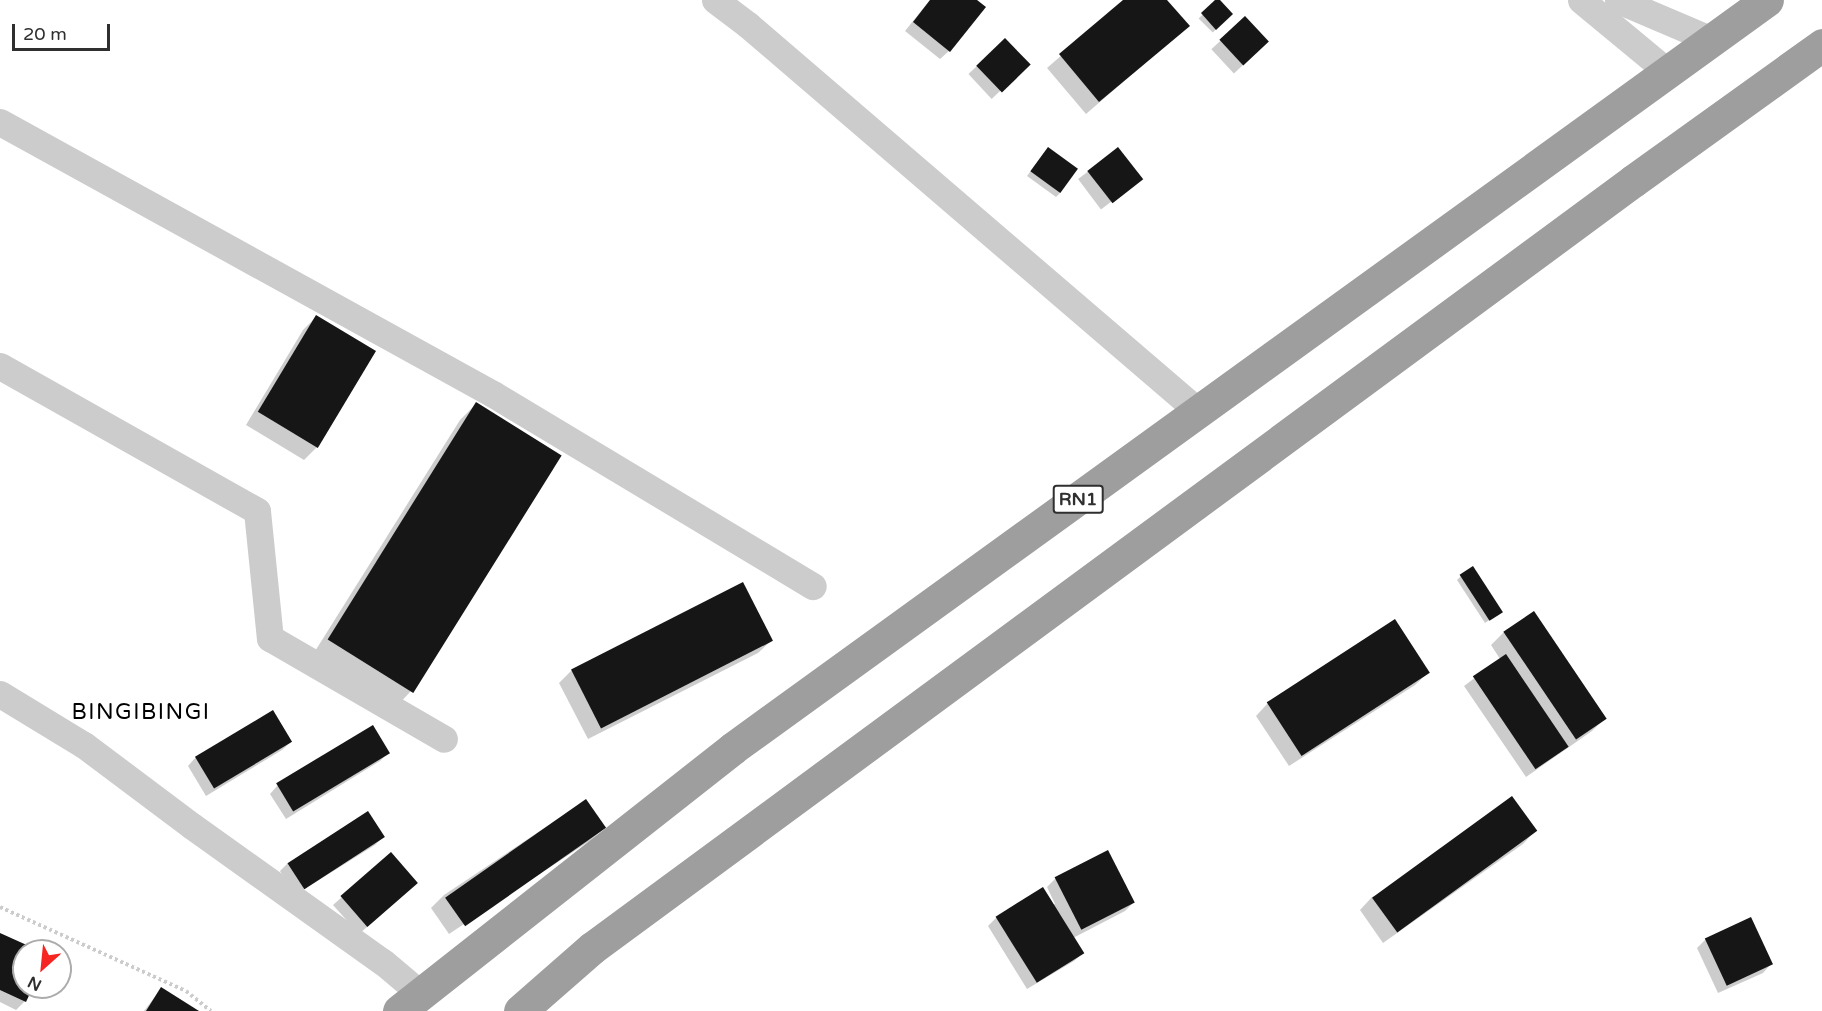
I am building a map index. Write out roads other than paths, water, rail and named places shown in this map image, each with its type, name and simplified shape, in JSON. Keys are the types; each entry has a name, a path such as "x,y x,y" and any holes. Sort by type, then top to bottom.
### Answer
{"highway":[{"name":"RN1","path":"410,1002 733,748 1767,0"},
{"path":"520,1011 602,940 1633,181 1822,45"}],"street":[{"path":"715,0 748,25 1199,412"},
{"path":"1581,0 1668,72"},
{"path":"1618,0 1712,40"},
{"path":"0,122 493,393 813,586"},
{"path":"0,366 256,511 270,638 444,739"},
{"path":"0,694 84,745 192,826 383,962 410,1002"}],"district":[{"name":"BINGIBINGI","path":"141,713"}]}
